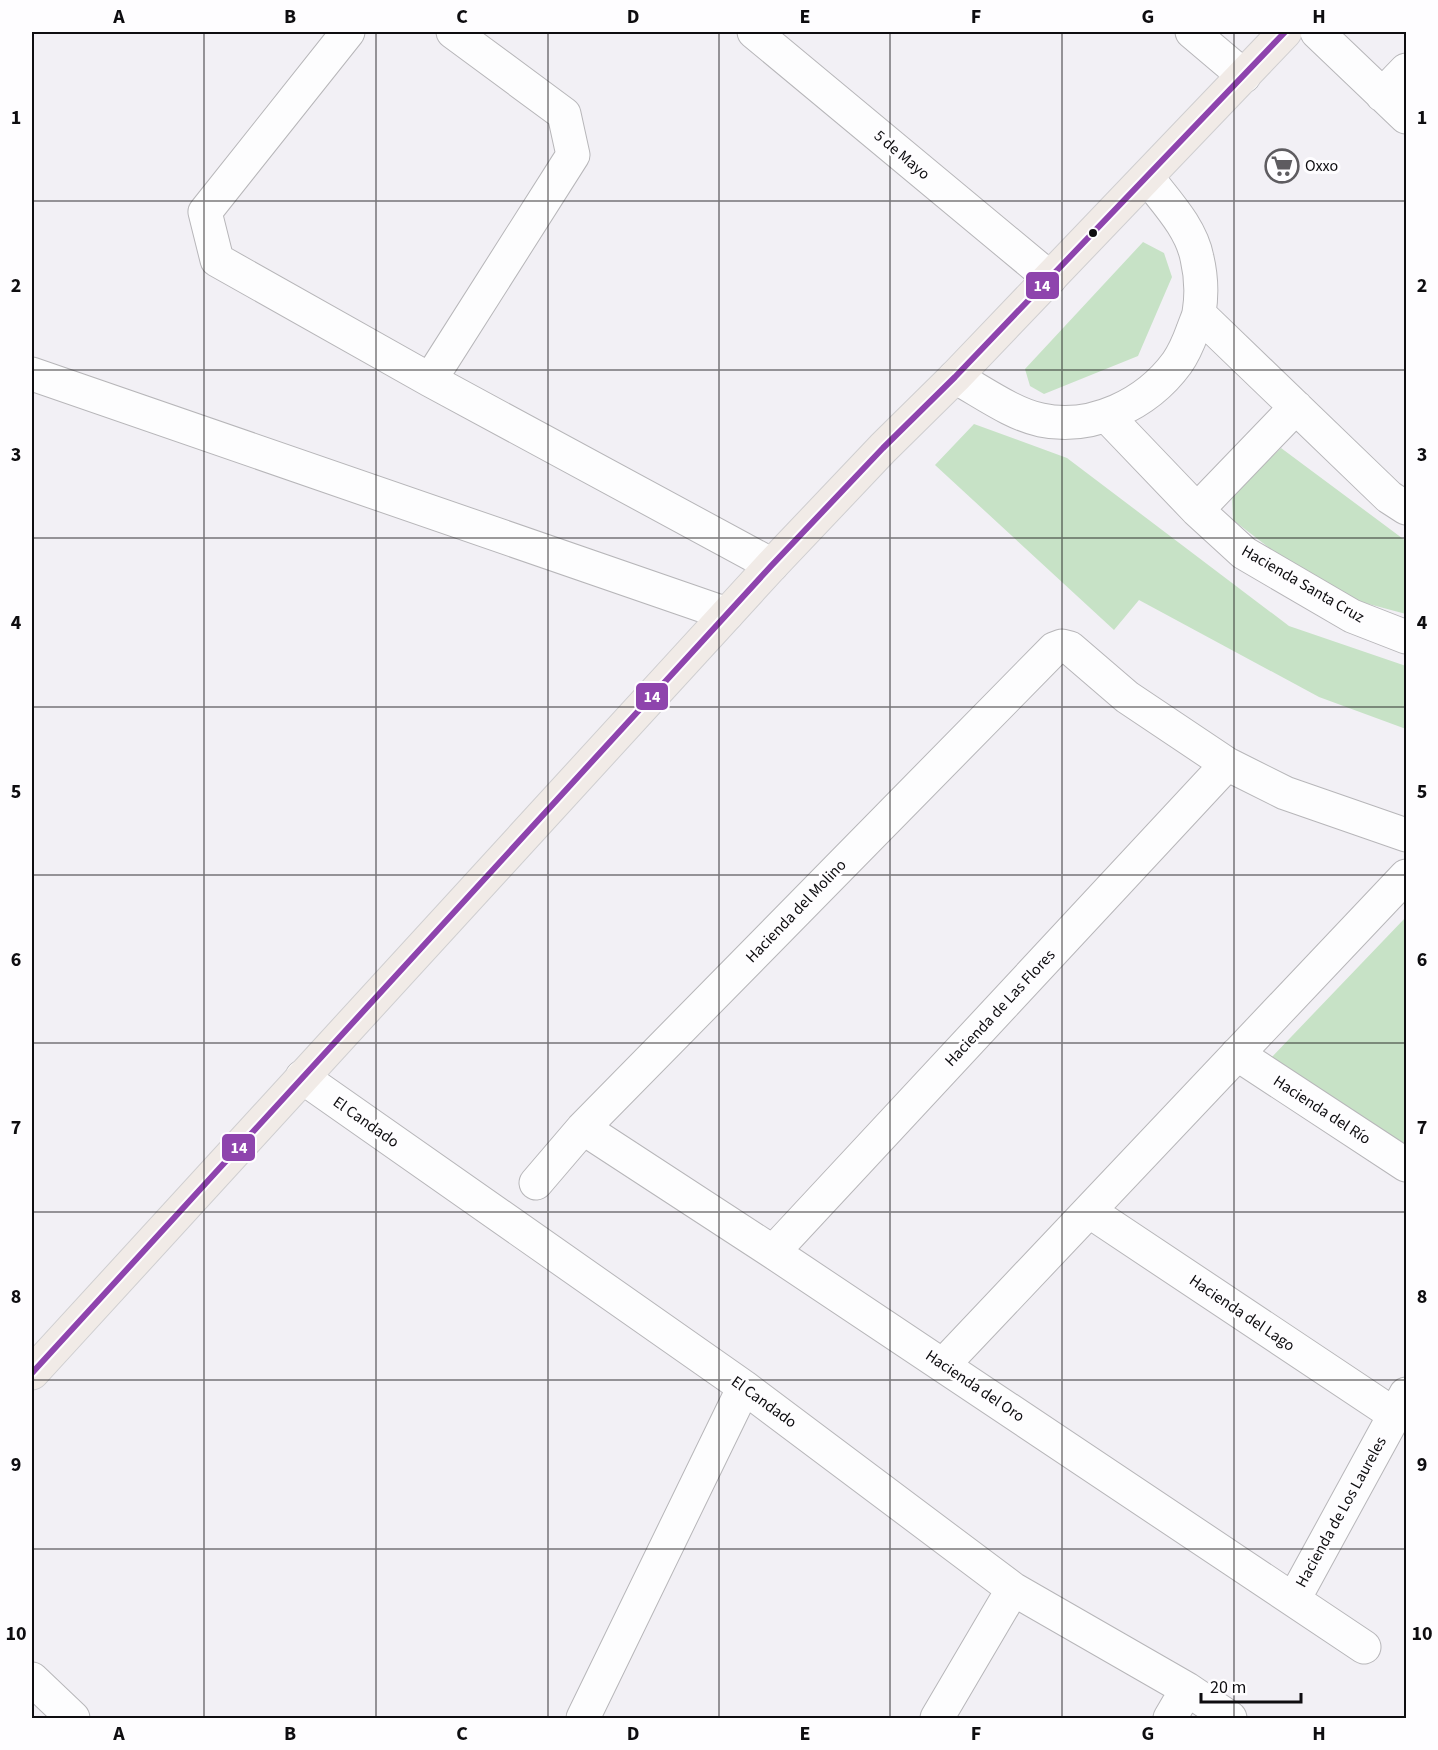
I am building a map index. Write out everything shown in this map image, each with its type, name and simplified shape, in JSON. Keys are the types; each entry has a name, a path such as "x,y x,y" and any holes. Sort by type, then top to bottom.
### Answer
{"main road":[{"path":"32,1373 772,565 1285,32"}],"street":[{"path":"348,32 206,212 216,260 430,380 772,565"},
{"path":"430,380 573,155 564,114 453,32"},
{"name":"5 de Mayo","path":"754,32 1050,278"},
{"path":"1192,32 1244,76"},
{"path":"1317,32 1407,117"},
{"path":"1382,95 1407,70"},
{"path":"955,377 1020,414 1041,420 1086,422 1107,416 1146,393 1178,362 1199,314 1200,277 1197,256 1189,234 1147,177"},
{"path":"1199,314 1389,497 1407,508"},
{"path":"32,374 727,614"},
{"path":"1197,510 1296,407"},
{"name":"Hacienda Santa Cruz","path":"1107,416 1197,510 1244,553 1352,616 1407,637"},
{"name":"Hacienda del Molino","path":"536,1183 583,1128 1054,649 1062,646 1070,648 1127,697 1227,764"},
{"path":"1227,764 1285,793 1407,835"},
{"name":"Hacienda de Las Flores","path":"773,1252 1227,764"},
{"path":"943,1365 1407,876"},
{"name":"Hacienda del Río","path":"1237,1054 1407,1165"},
{"name":"El Candado","path":"302,1077 744,1387 1013,1589 1186,1689 1230,1719"},
{"name":"Hacienda del Oro","path":"583,1128 1365,1647"},
{"name":"Hacienda del Lago","path":"1089,1210 1401,1405"},
{"path":"583,1719 744,1387"},
{"name":"Hacienda de Los Laureles","path":"1294,1599 1401,1405"},
{"path":"937,1719 1013,1589"},
{"path":"32,1679 74,1719"},
{"path":"1170,1719 1186,1689"}],"green space":[{"path":"1143,242 1164,253 1172,277 1138,356 1044,394 1030,386 1025,369"},
{"path":"974,424 1067,458 1289,626 1406,666 1406,729 1319,697 1139,600 1114,630 935,465"},
{"path":"1281,448 1406,541 1406,614 1361,602 1281,557 1233,520 1232,495"},
{"path":"1406,917 1406,1153 1268,1061"}],"transit line":[{"name":"14","path":"32,1373 772,565 1285,32"}],"place":[{"name":"Oxxo","path":"1282,166"}]}
